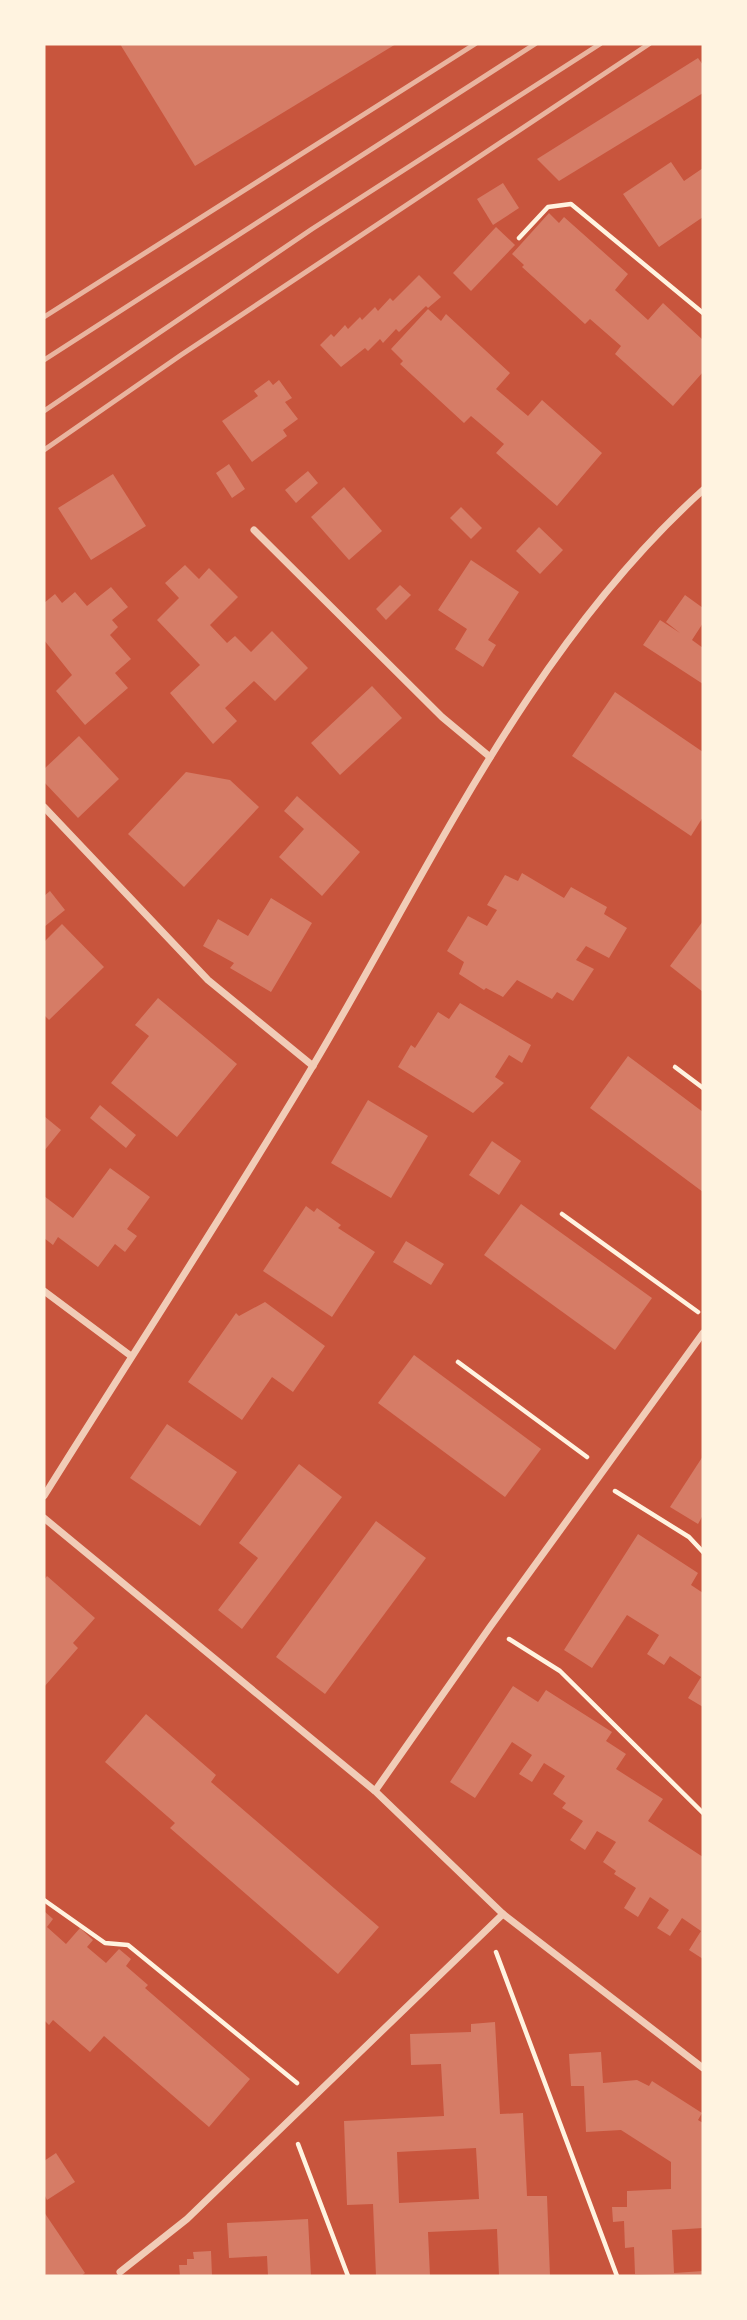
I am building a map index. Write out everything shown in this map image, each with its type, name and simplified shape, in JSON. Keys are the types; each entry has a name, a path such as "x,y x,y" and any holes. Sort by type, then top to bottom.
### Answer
{"street":[{"path":"44,1496 313,1066 490,757 597,601 703,490"},
{"path":"254,530 442,717 490,757"},
{"path":"44,807 208,979 313,1066"},
{"path":"44,1291 131,1356"},
{"path":"375,1791 490,1627 703,1334"},
{"path":"44,1518 375,1791 503,1914 703,2068"},
{"path":"120,2272 187,2219 503,1914"}],"path":[{"path":"519,238 548,207 571,204 703,313"},
{"path":"675,1067 703,1088"},
{"path":"562,1214 703,1316"},
{"path":"458,1362 605,1470"},
{"path":"597,1481 689,1537 703,1552"},
{"path":"490,1627 560,1671 703,1813"},
{"path":"44,1899 105,1943 128,1945 314,2096"},
{"path":"488,1929 617,2276"},
{"path":"289,2120 348,2276"}],"building":[{"path":"120,44 396,44 195,166"},
{"path":"698,58 703,65 703,93 559,181 537,159"},
{"path":"671,162 684,181 703,168 703,217 659,247 623,194"},
{"path":"503,183 519,208 493,225 477,199"},
{"path":"549,213 559,223 564,217 628,274 615,290 648,320 663,303 703,340 703,372 673,406 615,354 621,346 590,319 585,324 522,267 524,265 512,254"},
{"path":"496,227 515,245 471,291 453,273"},
{"path":"419,275 441,297 428,308 426,306 399,332 396,329 383,343 380,339 368,351 365,348 341,367 320,345 331,334 334,337 345,325 348,329 375,307 378,311 390,298 393,301"},
{"path":"428,309 441,321 446,314 510,373 496,389 528,416 542,400 602,453 557,506 496,453 504,444 471,416 464,423 400,364 403,361 391,349"},
{"path":"269,380 273,385 279,380 292,398 285,402 298,419 283,430 287,436 252,462 222,421 258,396 254,391"},
{"path":"229,464 245,489 232,498 216,473"},
{"path":"308,471 318,483 296,503 285,490"},
{"path":"113,474 146,526 91,560 58,508"},
{"path":"344,487 382,531 349,560 311,517"},
{"path":"461,507 482,528 471,539 450,518"},
{"path":"539,527 563,550 540,574 516,551"},
{"path":"471,560 519,592 488,640 496,645 483,667 455,649 467,629 438,610"},
{"path":"185,565 199,579 209,568 238,597 210,625 227,643 235,636 251,652 272,631 308,668 275,701 254,681 225,708 237,721 213,744 170,693 200,665 157,620 179,598 165,583"},
{"path":"400,585 411,595 386,620 376,609"},
{"path":"111,587 128,607 112,620 118,627 110,635 131,659 115,673 128,688 85,725 56,691 72,675 44,640 44,603 55,594 62,603 75,592 87,606"},
{"path":"685,595 703,608 703,623 692,640 703,648 703,684 643,645 660,620 680,633 666,622"},
{"path":"372,686 402,718 340,775 311,743"},
{"path":"615,692 703,752 703,817 691,836 572,756"},
{"path":"79,736 119,779 78,818 44,782 44,769"},
{"path":"186,772 230,780 259,807 184,887 128,834"},
{"path":"297,796 360,852 322,896 279,857 304,829 284,811"},
{"path":"522,873 564,898 571,887 607,907 604,914 627,928 609,958 586,946 576,960 594,969 573,1001 557,992 552,999 517,980 503,997 486,988 484,990 459,974 464,962 447,951 468,916 487,926 497,910 487,905 505,875 518,881"},
{"path":"50,891 65,910 44,927 44,896"},
{"path":"271,898 312,923 271,992 230,968 234,963 203,946 218,919 248,936"},
{"path":"703,921 703,992 670,966"},
{"path":"62,924 104,967 49,1020 44,1015 44,942"},
{"path":"158,998 237,1064 177,1137 111,1083 149,1036 135,1025"},
{"path":"460,1003 531,1045 522,1063 509,1055 495,1077 504,1083 473,1113 398,1067 411,1045 415,1048 438,1012 449,1019"},
{"path":"628,1056 703,1112 703,1192 590,1108"},
{"path":"368,1100 428,1136 391,1198 331,1163"},
{"path":"100,1105 136,1135 126,1148 90,1118"},
{"path":"44,1116 61,1130 44,1151"},
{"path":"492,1141 521,1161 499,1195 469,1175"},
{"path":"110,1168 150,1197 127,1229 137,1236 125,1252 115,1244 98,1267 58,1237 53,1245 44,1238 44,1196 73,1218"},
{"path":"521,1204 652,1298 615,1350 484,1255"},
{"path":"306,1206 314,1212 317,1208 341,1225 338,1228 375,1252 332,1317 263,1271"},
{"path":"406,1241 444,1264 431,1285 393,1262"},
{"path":"265,1302 325,1346 293,1392 272,1377 242,1420 188,1382 236,1313 239,1316"},
{"path":"414,1355 541,1449 505,1497 378,1403"},
{"path":"167,1424 237,1472 200,1526 130,1478"},
{"path":"703,1456 703,1515 698,1524 670,1507"},
{"path":"299,1464 342,1497 242,1629 218,1610 258,1558 239,1543"},
{"path":"376,1521 426,1558 325,1694 276,1657"},
{"path":"638,1534 698,1573 691,1585 703,1593 703,1707 688,1698 701,1677 670,1656 664,1665 647,1654 659,1635 627,1615 592,1668 564,1650"},
{"path":"47,1576 95,1618 73,1643 78,1648 44,1687 44,1580"},
{"path":"513,1686 538,1702 546,1690 612,1732 606,1741 626,1754 616,1769 663,1799 648,1821 703,1857 703,1959 689,1950 701,1931 682,1918 670,1936 657,1928 669,1910 650,1897 638,1917 624,1908 636,1888 614,1874 616,1871 603,1862 616,1842 597,1831 585,1850 570,1840 583,1821 562,1808 566,1803 553,1794 565,1776 544,1763 532,1782 519,1774 532,1755 512,1742 475,1798 450,1782"},
{"path":"146,1714 216,1775 211,1782 379,1927 338,1974 170,1828 175,1823 105,1762"},
{"path":"44,1911 53,1919 47,1927 66,1944 80,1928 93,1940 87,1947 106,1963 119,1949 131,1959 126,1966 148,1985 145,1988 250,2079 209,2127 104,2036 90,2052 53,2020 49,2025 44,2020"},
{"path":"495,2022 500,2114 523,2113 527,2196 547,2196 550,2276 499,2276 497,2229 428,2232 430,2276 376,2276 373,2204 347,2205 344,2121 444,2116 441,2064 411,2065 410,2034 471,2032 471,2024","holes":["476,2148 479,2199 399,2203 397,2152"]},
{"path":"601,2052 603,2083 637,2080 649,2086 652,2081 702,2113 698,2120 703,2123 703,2228 672,2230 674,2273 703,2271 703,2276 635,2274 634,2247 625,2248 624,2221 613,2222 612,2207 627,2207 627,2191 671,2189 671,2162 621,2130 586,2132 584,2086 571,2086 569,2054"},
{"path":"56,2153 75,2182 47,2200 44,2194 44,2161"},
{"path":"44,2212 85,2273 81,2276 46,2276"},
{"path":"308,2219 311,2276 268,2276 267,2256 229,2258 227,2223"},
{"path":"211,2251 212,2276 180,2276 179,2265 187,2265 187,2259 194,2259 193,2252"}],"railway":[{"path":"44,317 475,44"},
{"path":"44,360 535,44"},
{"path":"44,411 312,229 600,44"},
{"path":"44,450 181,355 649,44"}]}
